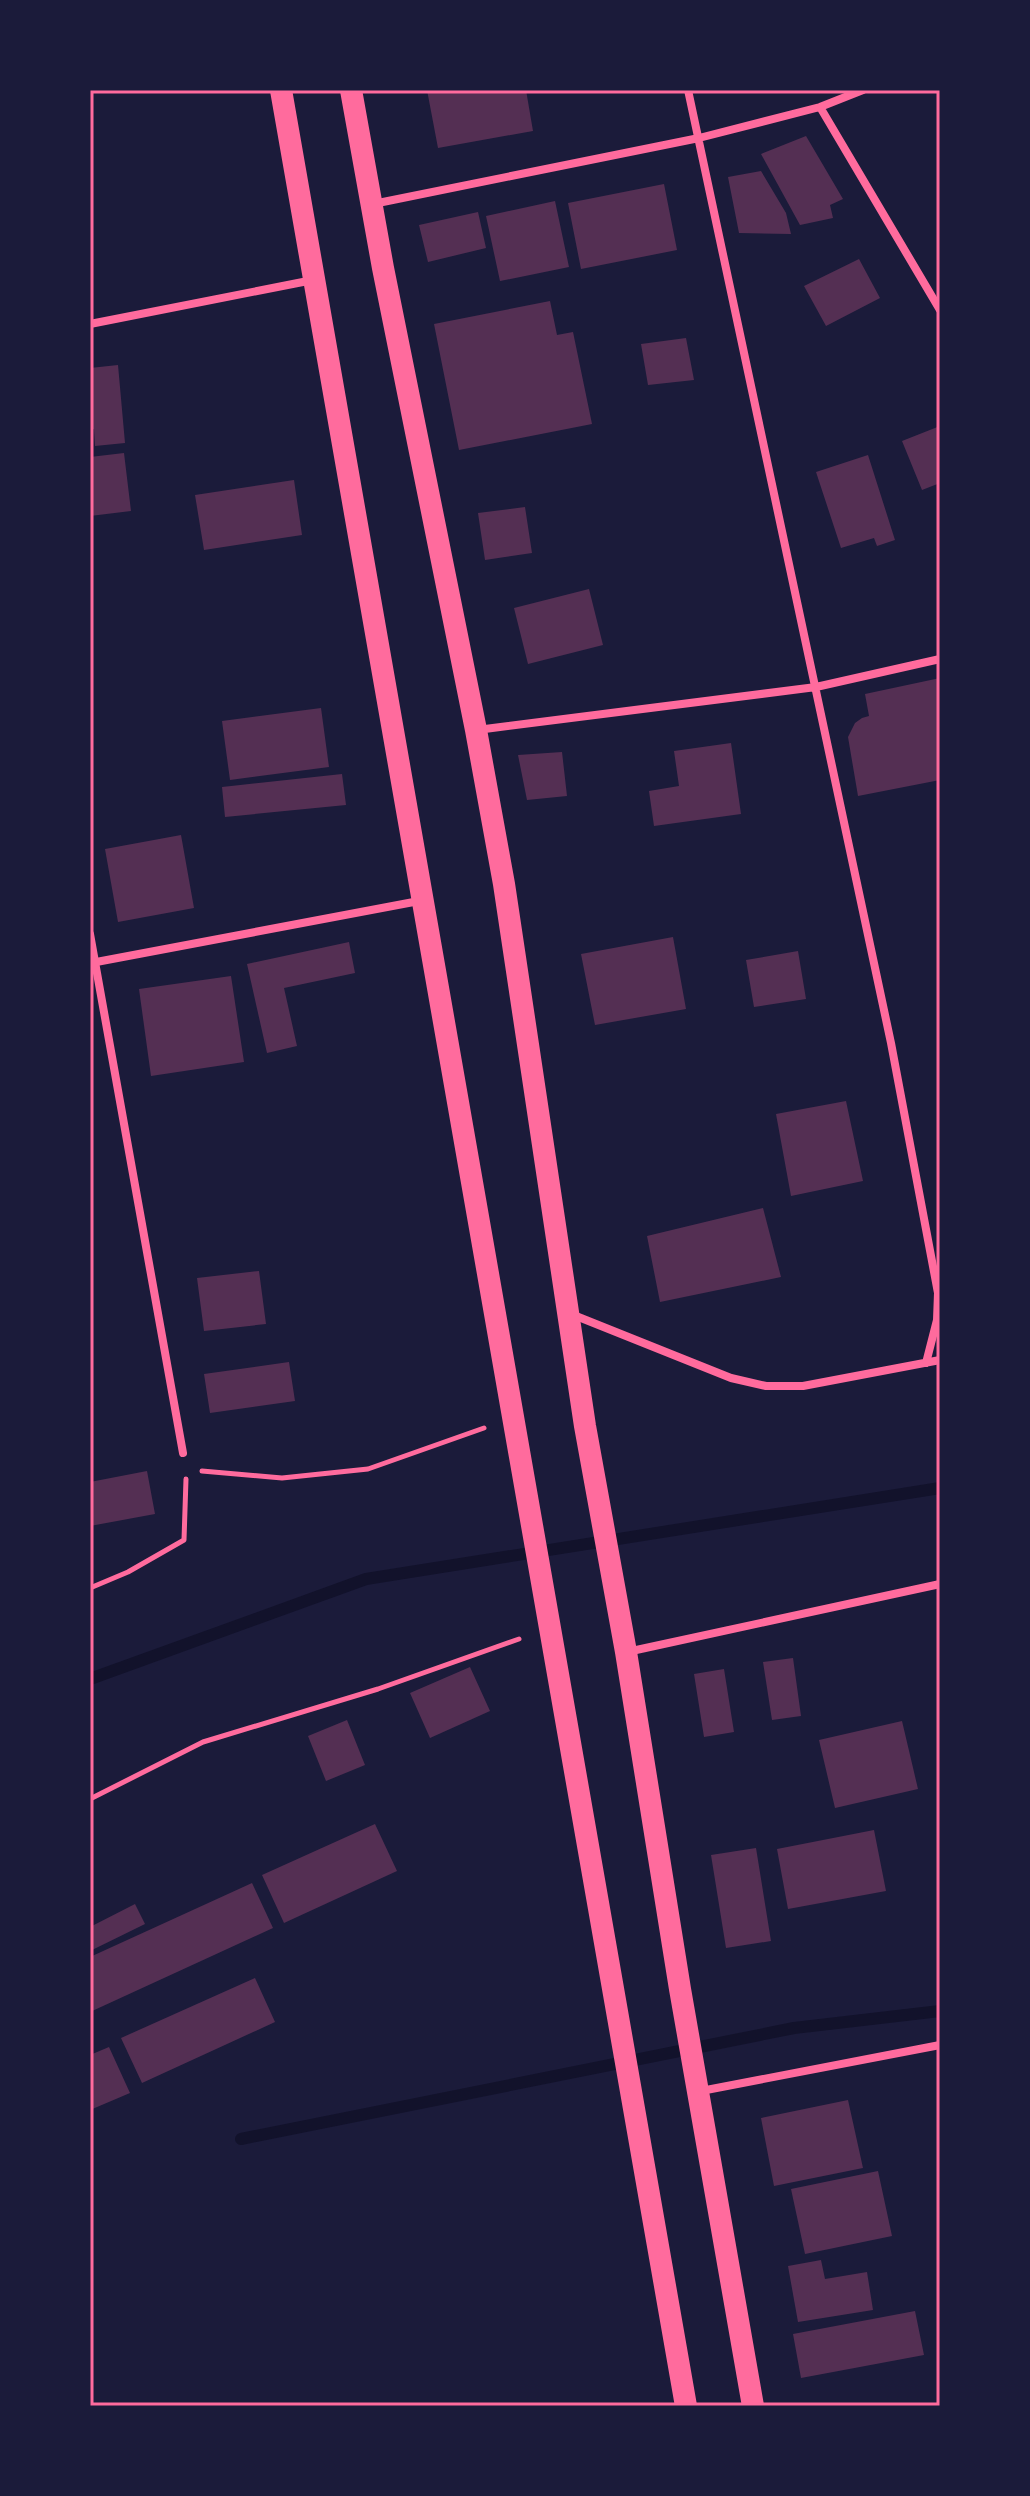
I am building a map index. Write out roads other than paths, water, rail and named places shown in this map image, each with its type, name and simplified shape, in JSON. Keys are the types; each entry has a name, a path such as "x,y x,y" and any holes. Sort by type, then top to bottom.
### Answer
{"highway":[{"path":"281,90 686,2406"},
{"path":"351,90 504,884 585,1426 753,2406"}],"street":[{"path":"688,90 891,1043 938,1293 937,1320 926,1363"},
{"path":"372,204 699,138 820,107 863,90"},
{"path":"820,107 940,310"},
{"path":"90,324 313,280"},
{"path":"476,730 816,687 940,659"},
{"path":"92,962 423,900"},
{"path":"90,934 92,962 183,1453"},
{"path":"567,1312 731,1378 766,1386 803,1386 940,1360"},
{"path":"626,1652 940,1584"},
{"path":"698,2091 940,2045"}],"waterway":[{"path":"90,1679 366,1579 940,1488"},
{"path":"241,2139 794,2028 940,2011"}]}
